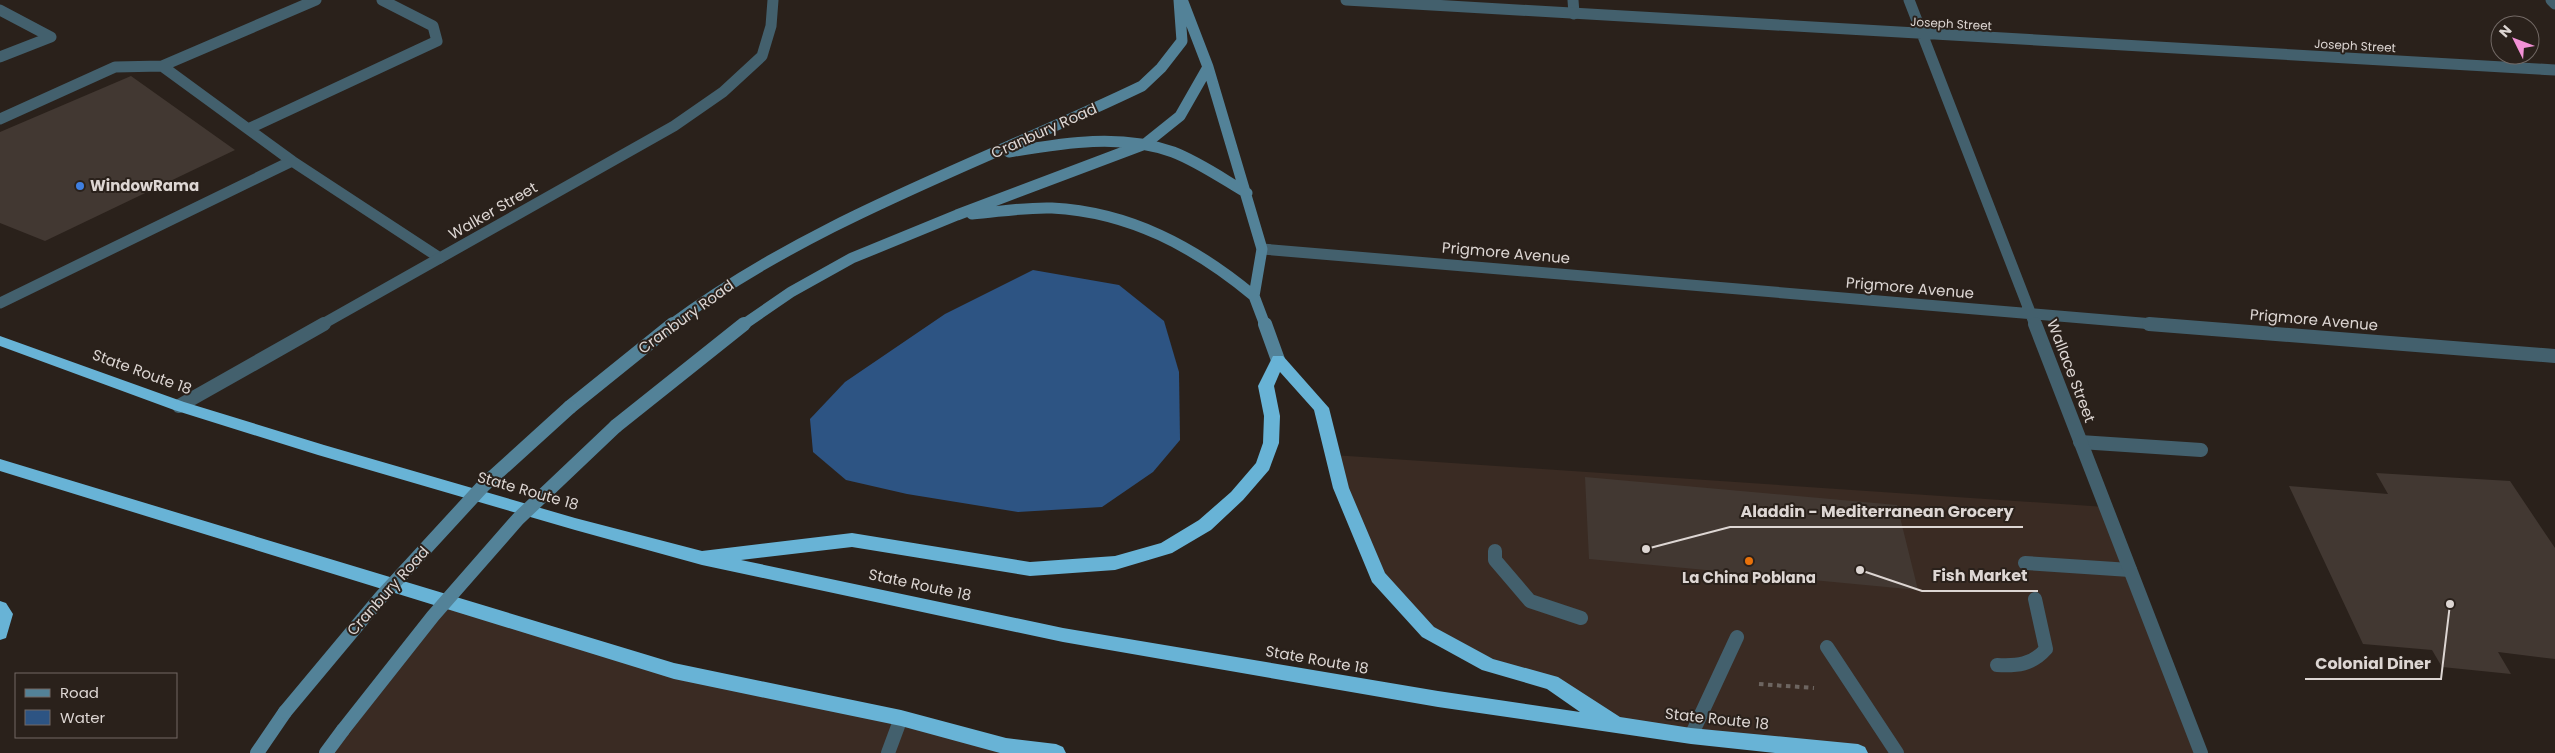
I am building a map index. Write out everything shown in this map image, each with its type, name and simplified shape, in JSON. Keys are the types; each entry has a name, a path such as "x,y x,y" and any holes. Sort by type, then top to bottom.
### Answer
{"highway":[{"name":"State Route 18","path":"0,341 179,406 575,524 702,558 1063,635 1438,700 1692,736 1858,753"},
{"path":"702,558 852,540 1030,569 1114,563 1166,548 1205,525 1237,496 1262,466 1271,443 1272,416 1266,386 1278,360 1321,408 1341,488 1378,577 1428,632 1488,666 1552,683 1618,726"},
{"path":"0,465 674,672 901,718 1006,746 1025,753"},
{"path":"0,608 4,614 0,633"},
{"path":"1006,746 1056,753"}],"main road":[{"name":"Cranbury Road","path":"1180,0 1208,67 1247,193 1262,249 1254,296"},
{"name":"Cranbury Road","path":"257,753 285,712 380,597 478,492 570,407 642,348 697,306 751,271 802,243 922,184 992,155 1142,86 1161,68 1182,41 1180,0"},
{"path":"326,753 433,616 518,519 616,426 733,332 791,292 852,258 957,215 1146,144 1180,116 1208,67"},
{"path":"992,155 1061,144 1098,142 1146,144 1172,151 1247,193"},
{"path":"957,215 1052,208 1112,216 1146,226 1222,268 1254,296 1278,360"}],"street":[{"path":"0,119 115,67 162,66 316,0"},
{"path":"248,129 437,41 433,26 382,0"},
{"name":"Walker Street","path":"179,406 674,126 723,92 762,56 771,26 773,0"},
{"name":"Joseph Street","path":"1346,0 1491,4 1574,14 2555,70"},
{"path":"1572,0 1574,14"},
{"name":"Wallace Street","path":"1909,0 2201,753"},
{"path":"2551,0 2555,4"},
{"path":"0,10 51,37 0,57"},
{"path":"162,66 292,161 440,258"},
{"path":"0,303 292,161"},
{"name":"Prigmore Avenue","path":"1262,249 2032,315 2555,356"},
{"path":"2080,442 2201,450"},
{"path":"1495,551 1495,560 1530,601 1581,618"},
{"path":"2025,563 2130,570"},
{"path":"1998,665 2017,666 2036,661 2046,649 2035,599"},
{"path":"1692,736 1737,637"},
{"path":"1827,647 1897,753"},
{"path":"888,753 901,718"}],"path":[{"path":"1759,684 1815,688"}],"shaded area":[{"path":"1333,455 2106,507 2201,753 1858,753 1618,726 1552,683 1428,632 1378,577"},
{"path":"451,602 674,671 1025,753 326,753"}],"water":[{"path":"1033,270 1119,285 1164,321 1179,372 1180,440 1153,472 1102,507 1018,512 907,494 846,480 813,452 810,419 845,382 945,314"}],"building":[{"name":"WindowRama","path":"131,76 235,150 45,241 0,223 0,132"},
{"path":"2376,473 2510,481 2555,548 2555,659 2498,652 2511,674 2442,667 2432,650 2363,644 2289,486 2388,494"},
{"path":"1585,477 1897,505 1918,590 1589,559"}],"place":[{"name":"WindowRama","path":"80,186"},
{"name":"Aladdin - Mediterranean Grocery","path":"1646,549"},
{"name":"La China Poblana","path":"1749,561"},
{"name":"Fish Market","path":"1860,570"},
{"name":"Colonial Diner","path":"2450,604"}]}
